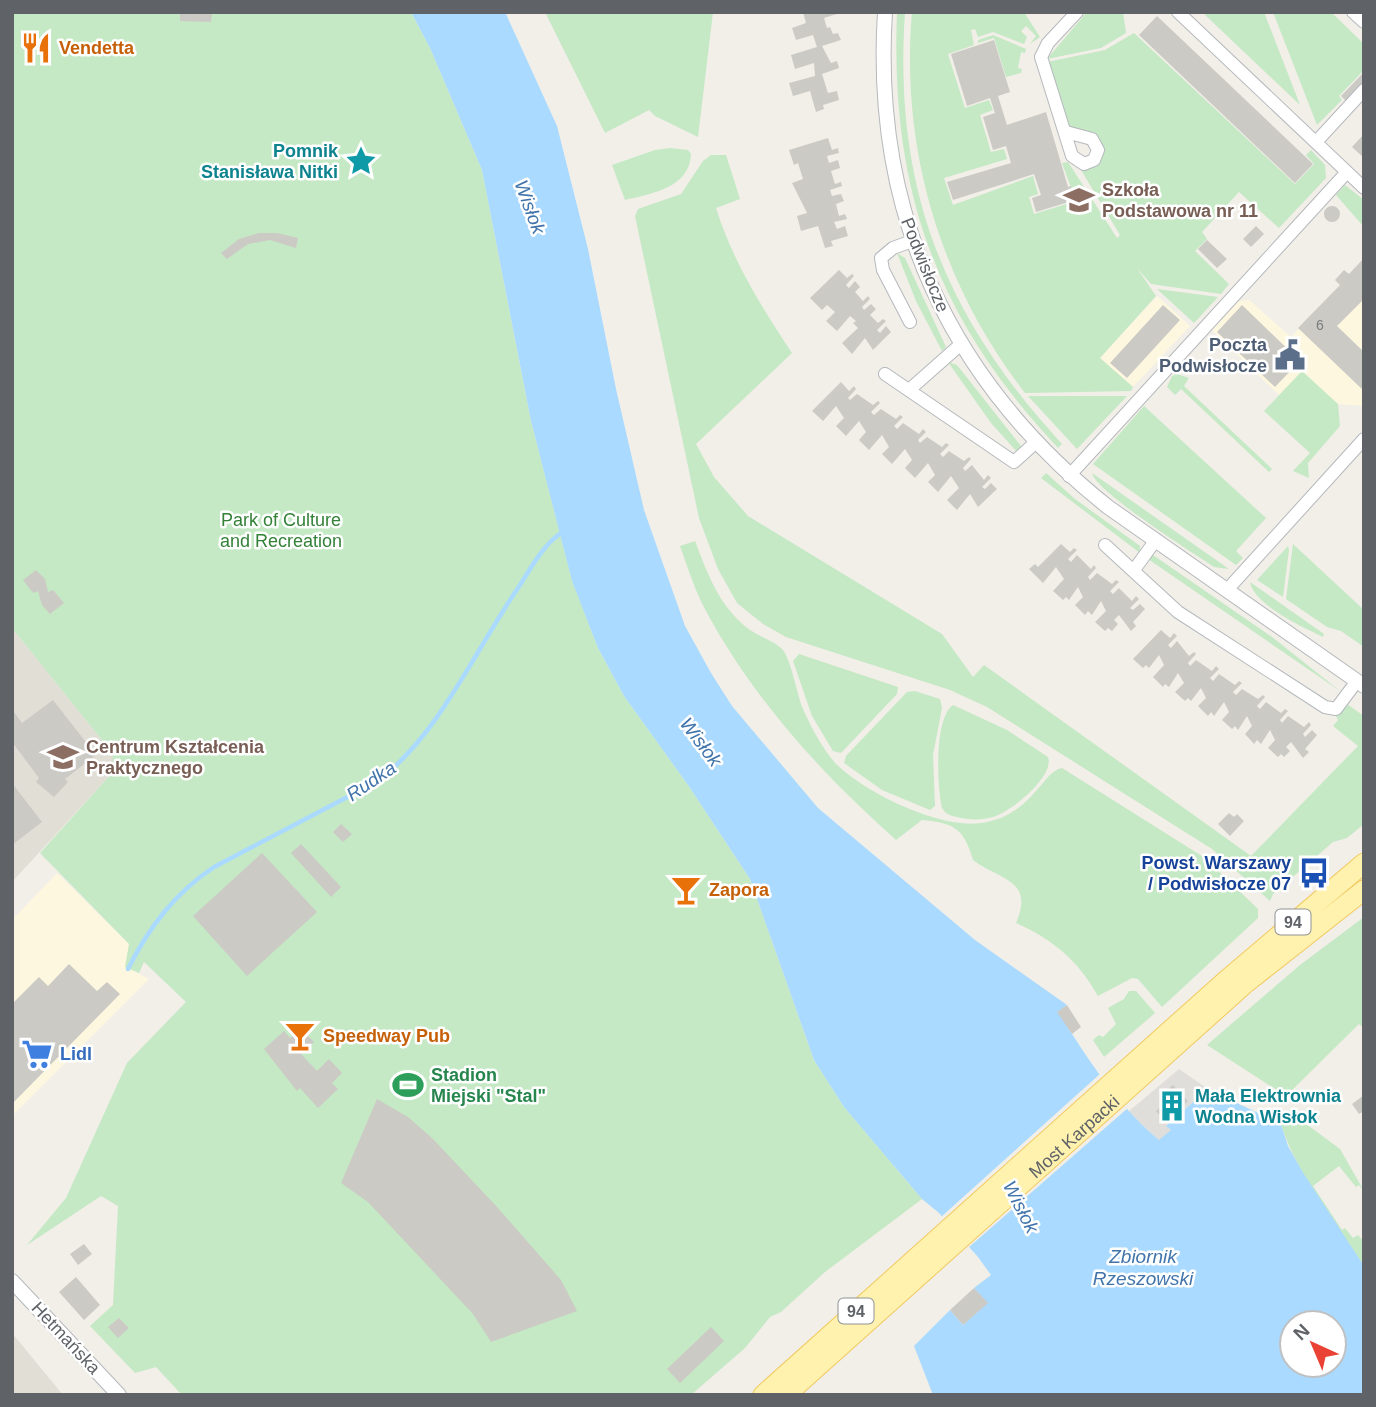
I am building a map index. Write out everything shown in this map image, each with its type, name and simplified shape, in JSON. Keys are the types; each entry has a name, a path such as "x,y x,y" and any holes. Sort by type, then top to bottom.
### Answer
{"main road":[{"name":"94","path":"1121,1085 1278,934 1364,863"},
{"name":"94","path":"1121,1085 1364,890"},
{"name":"Most Karpacki","path":"955,1233 1121,1085"},
{"name":"94","path":"763,1395 955,1233"},
{"name":"94","path":"786,1395 955,1233"}],"street":[{"name":"Podwisłocze","path":"885,12 886,124 901,203 912,241 932,290 960,345 997,399 1035,443 1069,476 1155,541 1360,684"},
{"path":"1066,132 1041,57 1048,43 1077,12"},
{"path":"1178,12 1364,188"},
{"path":"1353,12 1364,22"},
{"path":"1316,142 1364,90"},
{"path":"1069,476 1347,172"},
{"path":"910,322 883,270 881,258 893,248 912,241"},
{"path":"909,390 960,345"},
{"path":"885,374 1014,462 1035,443"},
{"path":"1227,590 1364,439"},
{"path":"1134,570 1155,541"},
{"path":"1105,545 1178,612 1325,707 1336,709 1360,684"},
{"name":"Hetmańska","path":"12,1281 119,1395"}],"shaded area":[{"path":"1364,259 1364,406 1335,404 1302,371 1279,395 1212,330 1239,301 1249,300 1291,337"},
{"path":"1157,296 1190,326 1133,387 1100,358"},
{"name":"Centrum Kształcenia Praktycznego","path":"12,628 113,754 114,761 112,773 12,882"},
{"path":"57,873 129,944 126,967 149,979 12,1116 12,920"},
{"path":"1179,1069 1208,1089 1166,1126 1171,1130 1160,1141 1128,1112"},
{"path":"12,1333 63,1395 12,1395"}],"green space":[{"name":"Park of Culture and Recreation","path":"12,12 411,12 430,48 482,170 531,421 572,580 598,648 624,696 688,785 750,879 814,1060 844,1107 922,1199 825,1272 781,1312 770,1317 745,1348 691,1395 182,1395 156,1367 135,1373 90,1326 113,1305 118,1206 101,1196 27,1245 66,1198 127,1063 186,1002 144,962 139,973 125,967 129,944 40,853 112,773 113,754 12,628"},
{"path":"545,12 713,12 698,137 655,116 649,110 605,133"},
{"path":"897,12 905,12 903,76 908,135 918,192 935,246 957,297 986,347 1021,396 1062,444 1058,448 1016,399 980,350 952,300 929,248 913,194 902,137 897,77"},
{"name":"Szkoła Podstawowa nr 11","path":"912,12 1024,12 1040,37 1030,44 1036,36 1026,26 1021,31 1027,37 1024,44 993,32 978,37 975,29 971,30 974,45 948,54 965,108 989,100 993,110 980,115 991,152 1004,149 1007,159 944,178 953,205 1033,176 1038,194 1029,197 1034,214 1076,201 1062,163 1068,162 1117,238 1120,235 1078,165 1101,151 1066,124 1047,62 1105,50 1134,33 1295,184 1314,164 1306,155 1311,150 1325,165 1326,178 1279,228 1239,192 1202,232 1207,239 1195,251 1229,284 1221,294 1151,284 1137,268 1156,296 1100,358 1133,387 1131,391 1025,393 970,307 949,261 932,213 920,164 913,114 910,63"},
{"path":"1087,12 1123,12 1126,33 1101,48 1047,59"},
{"path":"1264,12 1300,105 1203,13"},
{"path":"1273,12 1331,12 1364,44 1364,70 1339,96 1342,100 1317,125"},
{"path":"993,35 1026,49 1025,53 1021,52 1018,68 1022,69 1021,73 1006,77 994,38 978,43 978,40"},
{"path":"655,150 688,150 691,154 684,175 667,188 625,200 612,165"},
{"path":"711,155 726,155 740,199 716,208 723,228 749,283 792,353 696,444 714,477 748,516 942,634 973,677 984,665 1251,856 1358,746 1333,726 1338,720 1336,716 1347,704 1364,716 1364,824 1347,838 1333,842 1273,894 1270,901 1212,849 987,707 950,690 786,637 763,624 737,603 718,569 699,518 635,216 638,209 681,194 703,161"},
{"path":"1345,185 1364,200 1364,227 1336,195"},
{"path":"897,253 905,258 946,347 942,351 916,301"},
{"path":"1157,289 1218,297 1194,323"},
{"path":"948,362 957,365 1021,446 1019,454 991,423"},
{"path":"1302,371 1338,404 1340,426 1308,463 1309,478 1293,471 1310,453 1264,411"},
{"path":"1177,374 1189,378 1184,386 1272,469 1269,472 1181,389 1175,395 1167,387 1172,376"},
{"path":"1028,396 1127,396 1077,449"},
{"path":"1144,406 1266,518 1236,551 1243,558 1236,565 1093,464"},
{"path":"1046,473 1075,499 1140,546 1140,553 1041,478"},
{"path":"1092,473 1229,569 1214,567 1146,522 1110,494"},
{"path":"695,541 710,578 731,612 750,630 782,649 791,668 803,709 826,751 836,764 865,786 925,815 964,823 981,823 997,819 1018,808 1051,774 1062,768 1205,858 1258,909 1258,918 1162,1007 1138,979 1132,978 1098,996 1082,972 1063,952 1016,923 1021,908 1018,889 973,860 966,841 956,829 942,823 922,820 896,840 841,788 791,734 745,675 702,603 680,546"},
{"path":"1293,544 1364,610 1364,647 1341,631 1327,627 1286,599"},
{"path":"1288,546 1289,550 1283,597 1257,580"},
{"path":"1153,555 1272,637 1340,691 1148,559"},
{"path":"1250,582 1324,634 1323,637 1270,607 1253,591"},
{"path":"799,654 898,687 897,694 841,753 833,751 812,716 793,661"},
{"path":"915,691 940,699 942,708 933,755 935,806 930,810 882,790 844,763 846,756 907,692"},
{"path":"953,705 1007,730 1048,757 1045,774 1038,783 1020,801 1001,814 985,819 961,818 948,814 942,808 938,754 943,724"},
{"path":"1364,917 1364,1028 1359,1024 1286,1096 1207,1045 1300,965"},
{"path":"1129,991 1136,991 1155,1013 1104,1057 1093,1040 1099,1035 1103,1037 1116,1024 1108,1008 1124,999"},
{"path":"1290,1112 1340,1149 1364,1191 1359,1185 1356,1187 1339,1166 1313,1186 1342,1230 1345,1228 1353,1238 1358,1235 1364,1242 1364,1266 1296,1161 1281,1124"}],"water":[{"path":"411,12 505,12 557,126 588,249 644,510 685,626 732,706 818,808 975,940 1067,1005 1058,1012 1092,1064 1129,1111 1159,1140 1171,1130 1166,1126 1208,1089 1281,1124 1288,1146 1302,1171 1364,1266 1364,1395 933,1395 914,1346 950,1310 963,1325 987,1303 974,1288 991,1275 844,1107 814,1060 750,879 688,785 624,696 598,648 572,581 531,421 482,170 430,48"}],"pier":[{"path":"1101,1073 1129,1107 968,1248 941,1217"}],"building":[{"path":"180,12 212,12 211,22 180,21"},
{"path":"803,12 840,13 824,18 827,28 830,27 833,34 838,33 841,40 822,46 831,63 837,61 839,68 822,74 828,93 837,91 839,100 823,105 824,109 816,112 810,91 793,96 789,83 815,76 814,63 795,69 791,55 817,47 813,35 796,40 792,28 806,23"},
{"path":"1157,16 1313,164 1295,183 1139,35"},
{"path":"994,40 1010,92 998,96 1007,125 1046,112 1068,187 1071,186 1075,200 1036,212 1032,198 1041,195 1034,174 953,200 947,182 1011,163 1006,146 993,150 983,117 995,113 990,98 967,106 951,54"},
{"path":"1364,72 1364,82 1346,101 1341,96"},
{"path":"1364,134 1364,158 1352,147"},
{"path":"828,138 832,150 838,148 839,153 827,156 829,163 838,160 840,168 831,171 835,184 841,182 842,186 830,190 832,196 841,194 844,201 836,204 839,216 845,214 847,219 834,222 837,229 845,226 848,236 831,241 833,246 825,248 818,226 801,231 797,216 807,213 792,183 803,179 798,163 794,165 789,150"},
{"path":"1332,206 1338,208 1338,220 1332,222 1326,220 1324,214 1326,208"},
{"path":"1256,226 1264,234 1251,247 1243,239"},
{"path":"259,233 277,233 298,238 296,248 270,240 248,244 227,259 221,253 239,239"},
{"path":"1207,240 1227,259 1217,268 1198,249"},
{"path":"1364,258 1364,299 1337,326 1364,352 1364,391 1298,328 1340,285 1335,280 1344,270 1349,274"},
{"path":"839,270 847,278 852,274 854,276 846,285 849,288 855,281 860,287 855,292 863,301 868,296 870,299 862,307 864,310 871,304 876,309 870,315 878,323 883,319 886,321 877,330 880,333 886,326 891,332 873,350 865,338 852,354 842,343 858,328 853,323 856,321 850,316 837,331 826,321 835,312 827,305 822,310 810,298"},
{"path":"1163,305 1180,320 1127,378 1110,363"},
{"path":"1242,305 1300,361 1275,387 1217,332"},
{"path":"841,382 849,391 854,386 856,389 848,398 850,400 857,394 873,405 878,401 880,403 871,412 874,415 881,409 896,419 900,415 903,417 894,426 897,429 903,423 919,434 923,429 926,432 918,440 920,443 927,437 942,447 946,443 949,445 940,454 943,457 949,451 964,461 969,457 971,459 963,468 965,471 972,465 984,480 988,475 991,478 982,487 985,489 991,483 997,489 978,507 970,494 957,510 947,500 959,488 951,476 938,492 928,482 935,475 928,463 915,478 905,468 912,460 905,449 892,464 882,454 889,447 882,435 869,450 859,440 866,432 859,421 846,436 836,426 844,418 836,406 823,421 812,411"},
{"path":"1061,544 1070,552 1074,548 1077,550 1068,559 1071,562 1077,555 1091,569 1094,565 1096,568 1088,577 1090,580 1097,573 1112,584 1116,580 1119,582 1110,591 1113,594 1119,588 1132,601 1136,596 1139,599 1130,608 1133,610 1140,604 1145,609 1133,622 1136,626 1131,631 1119,615 1114,620 1118,624 1112,631 1108,628 1105,631 1095,622 1106,611 1101,601 1092,615 1088,611 1085,615 1075,605 1083,597 1078,587 1069,600 1066,597 1063,600 1053,591 1064,579 1056,567 1043,583 1029,569 1035,564 1038,567"},
{"path":"36,570 45,579 48,592 53,590 64,603 50,614 42,605 38,591 33,593 23,580"},
{"path":"1161,630 1170,638 1174,633 1177,636 1168,645 1171,648 1177,641 1189,656 1194,652 1196,654 1188,663 1190,666 1196,660 1212,671 1216,666 1219,669 1210,678 1213,681 1219,674 1235,685 1239,681 1242,683 1233,692 1236,695 1242,689 1258,699 1263,695 1265,697 1257,706 1260,709 1266,702 1281,713 1285,709 1288,711 1280,720 1282,723 1288,716 1304,727 1309,722 1311,725 1303,734 1305,737 1312,730 1317,735 1305,749 1309,752 1303,758 1291,742 1286,747 1290,751 1284,757 1281,754 1278,757 1268,748 1275,740 1270,730 1261,744 1257,740 1254,744 1245,734 1252,726 1247,716 1238,730 1235,726 1232,729 1222,720 1229,712 1224,702 1214,716 1211,712 1208,716 1198,706 1206,698 1201,688 1191,701 1188,698 1185,701 1175,692 1184,683 1178,673 1169,687 1165,684 1163,687 1153,677 1164,665 1159,655 1149,668 1146,665 1143,668 1133,659"},
{"path":"53,700 96,755 65,779 68,782 54,797 36,782 39,778 12,742 12,709 22,723"},
{"path":"12,783 42,822 12,845"},
{"path":"1229,813 1234,817 1237,814 1244,821 1230,836 1218,824"},
{"path":"341,824 352,834 343,842 333,832"},
{"path":"301,844 341,887 331,897 291,853"},
{"path":"262,853 317,912 247,976 193,916"},
{"name":"Lidl","path":"69,964 97,991 107,982 120,994 12,1104 12,1004 39,977 48,986"},
{"path":"1067,1005 1081,1027 1072,1034 1057,1012"},
{"path":"301,1029 314,1042 301,1054 317,1071 329,1059 342,1073 332,1083 338,1089 318,1108 300,1088 297,1091 264,1049 284,1031 290,1038"},
{"name":"Mała Elektrownia Wodna Wisłok","path":"1173,1085 1188,1101 1165,1121 1156,1111 1167,1101 1162,1095"},
{"path":"1364,1095 1364,1111 1359,1114 1352,1104"},
{"path":"377,1099 408,1117 433,1139 561,1280 577,1311 491,1342 473,1314 368,1202 341,1183"},
{"path":"84,1244 92,1254 78,1265 70,1254"},
{"path":"76,1277 100,1305 84,1320 59,1292"},
{"path":"974,1288 988,1303 963,1325 950,1310"},
{"path":"119,1318 129,1328 118,1338 108,1327"},
{"path":"711,1327 724,1341 680,1383 667,1369"}],"waterway":[{"name":"Rudka","path":"128,969 164,912 200,877 214,867 378,781 400,762 438,716 537,559 561,533"}],"place":[{"name":"Vendetta","path":"36,48"},
{"name":"Pomnik Stanisława Nitki","path":"361,161"},
{"name":"Szkoła Podstawowa nr 11","path":"1079,200"},
{"name":"Poczta Podwisłocze","path":"1290,355"},
{"name":"Centrum Kształcenia Praktycznego","path":"63,757"},
{"name":"Powst. Warszawy / Podwisłocze 07","path":"1314,873"},
{"name":"Zapora","path":"686,890"},
{"name":"Speedway Pub","path":"300,1036"},
{"name":"Lidl","path":"37,1054"},
{"name":"Stadion Miejski \"Stal\"","path":"408,1085"},
{"name":"Mała Elektrownia Wodna Wisłok","path":"1172,1106"}],"water label":[{"name":"Wisłok","path":"530,207"},
{"name":"Wisłok","path":"701,742"},
{"name":"Wisłok","path":"1021,1207"},
{"name":"Zbiornik Rzeszowski","path":"1143,1267"}]}
